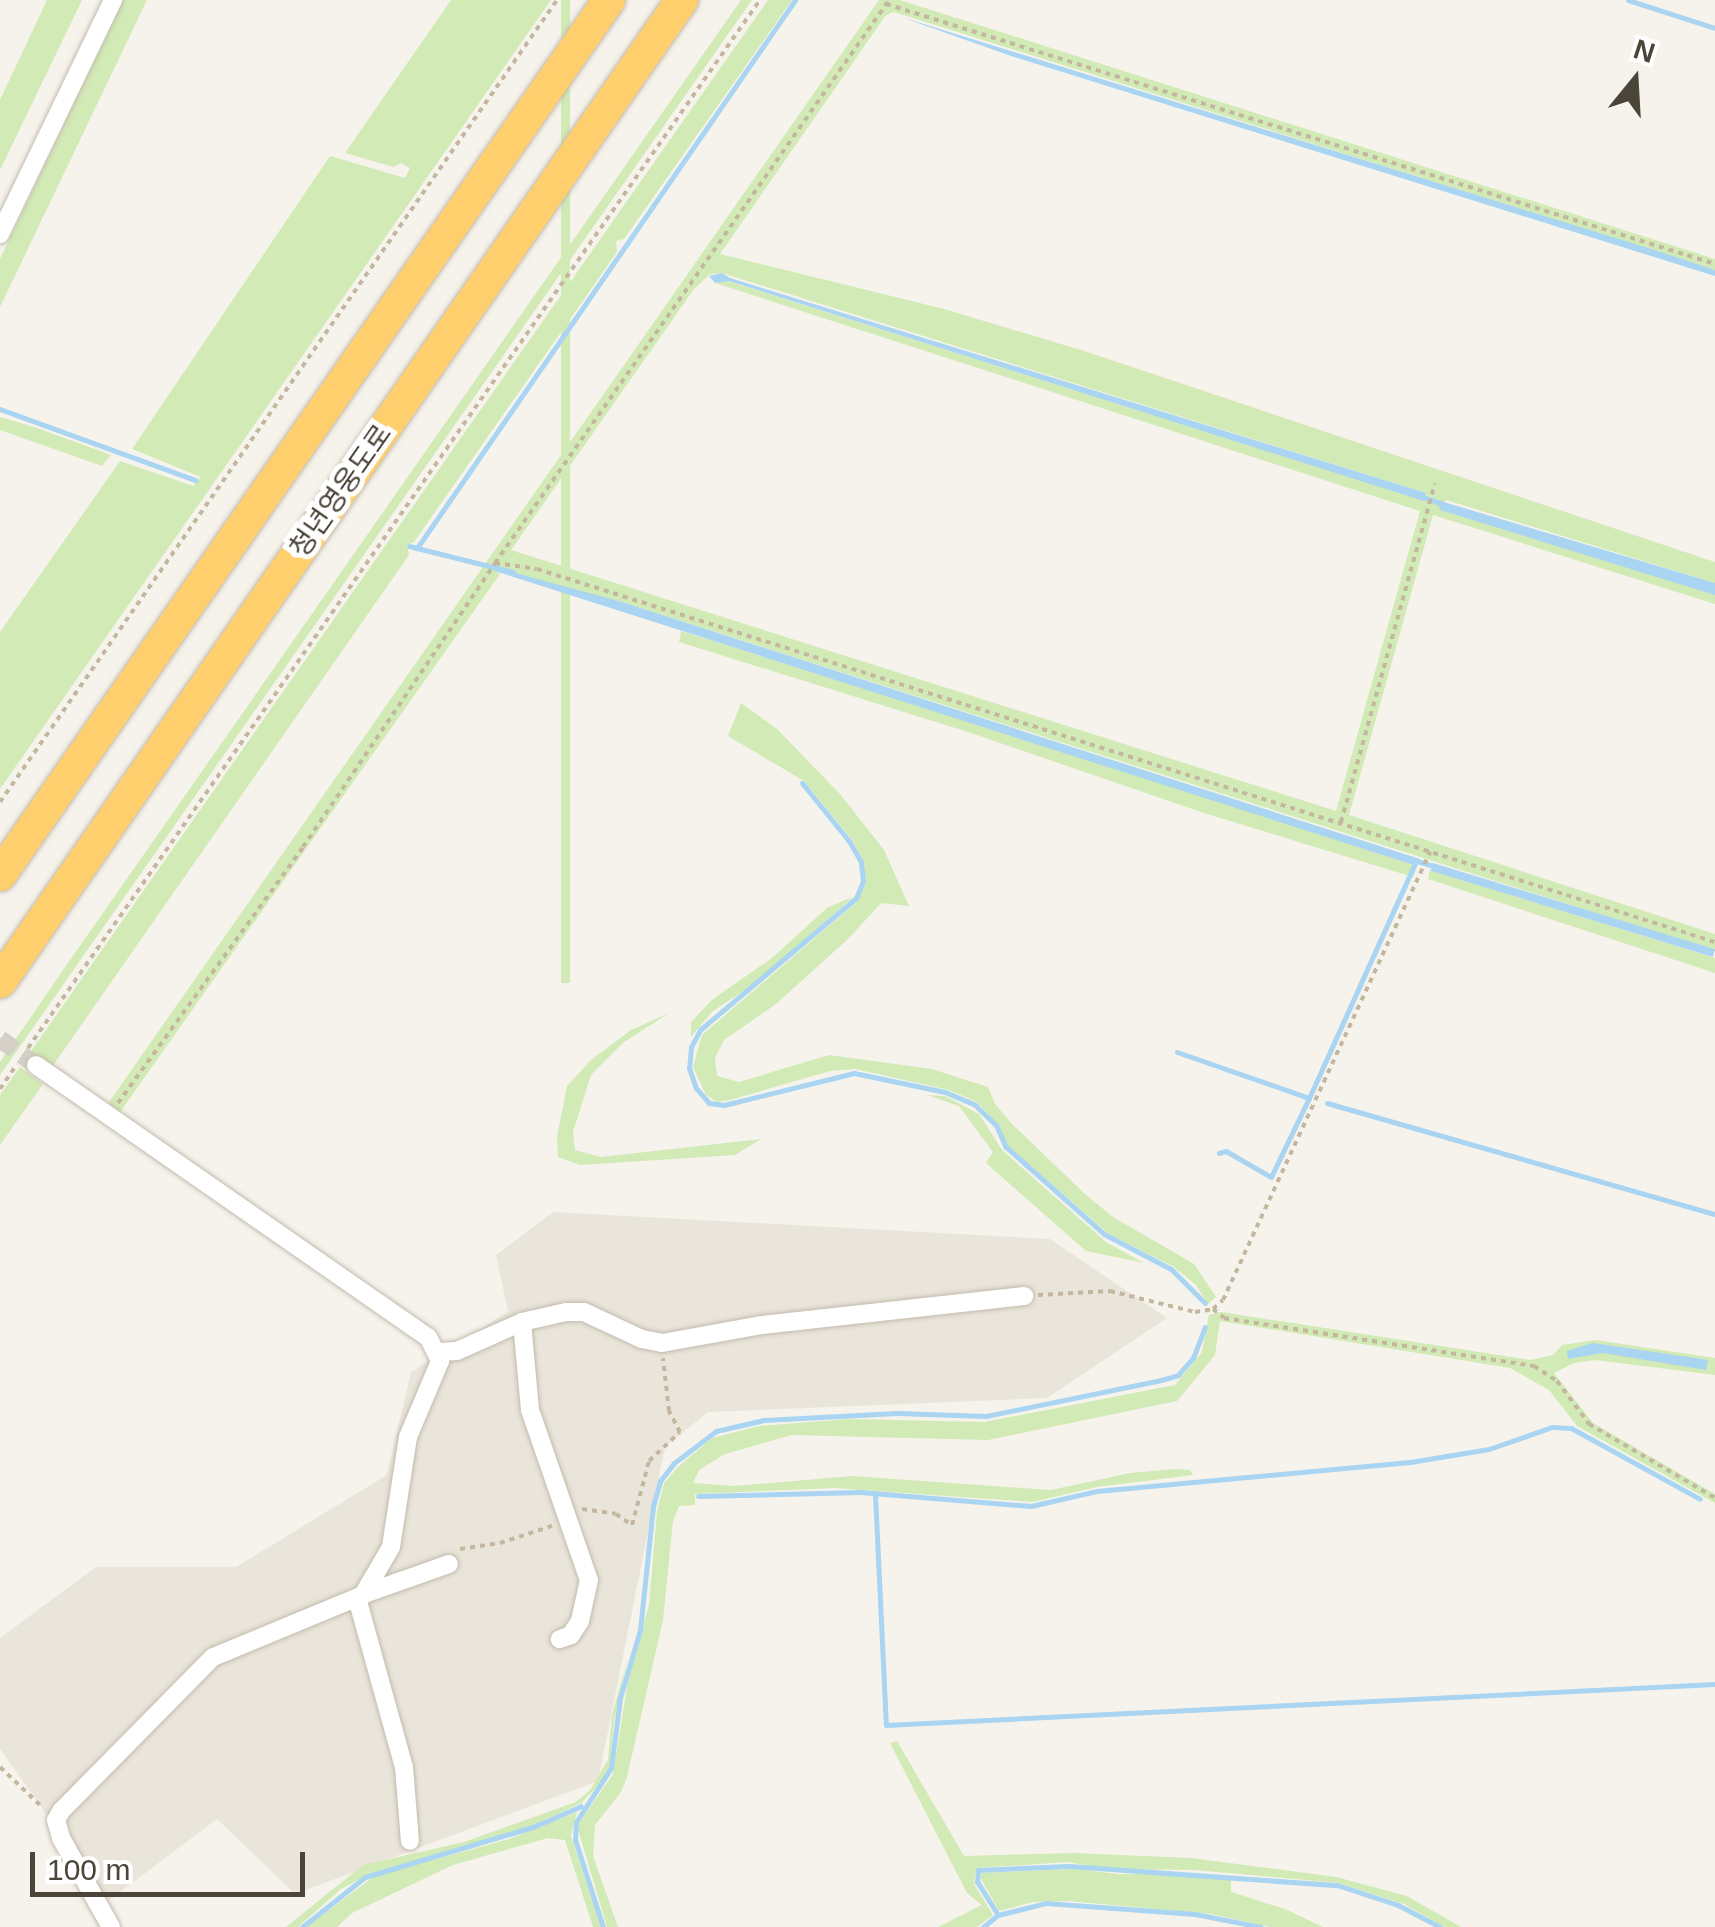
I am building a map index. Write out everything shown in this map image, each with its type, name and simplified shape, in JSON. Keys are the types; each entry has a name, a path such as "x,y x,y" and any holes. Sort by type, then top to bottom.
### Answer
{"highway":[{"path":"0,876 609,0"},
{"name":"청년영웅도로","path":"0,982 682,0"}],"street":[{"path":"0,234 113,0"},
{"path":"36,1065 428,1337 439,1352 437,1372 408,1437 391,1547 360,1596 404,1767 410,1841"},
{"path":"439,1352 457,1351 522,1322 584,1312 642,1339 662,1343 762,1325 1024,1296"},
{"path":"522,1322 530,1410 590,1580 580,1622 571,1635 560,1639"},
{"path":"111,1927 61,1838 56,1820 212,1657 449,1564"}],"path":[{"path":"0,802 557,0"},
{"path":"0,1089 760,0"},
{"path":"108,1116 303,846 494,563 887,2 1715,264"},
{"path":"1340,822 1435,484"},
{"path":"494,563 538,568 1715,942"},
{"path":"1024,1296 1110,1291 1195,1312 1213,1309 1224,1300 1430,852"},
{"path":"1213,1309 1224,1318 1534,1366 1557,1381 1589,1424 1715,1498"},
{"path":"449,1564 458,1549 540,1532 584,1508 596,1508 632,1525 649,1461 680,1432 670,1411 662,1343"},
{"path":"0,1767 56,1820"}],"shaded area":[{"path":"553,1212 1050,1239 1167,1318 1047,1398 708,1412 665,1447 598,1781 295,1894 217,1819 108,1901 0,1749 0,1638 96,1567 236,1567 387,1475 411,1372 508,1312 496,1255"}],"green space":[{"path":"47,0 82,0 0,170 0,100"},
{"path":"123,0 147,0 0,307 0,259"},
{"path":"451,0 551,0 0,789 0,632 120,461 193,486 201,477 132,449 330,156 405,178 410,168 401,163 393,167 345,153"},
{"path":"561,0 570,0 570,983 561,983"},
{"path":"741,0 752,0 0,1075 0,1062 70,960"},
{"path":"768,0 792,0 624,239 616,241 617,252 414,542 407,545 409,555 52,1067 29,1054"},
{"path":"879,0 900,0 1715,259 1715,270 894,12 886,15 720,254 944,309 1081,350 1715,562 1715,583 1446,500 1440,510 1614,560 1715,595 1715,604 1433,515 1349,815 1715,934 1715,951 622,602 496,572 500,574 118,1115 107,1105","holes":["722,273 1426,493 1423,500 728,281 715,283 1420,511 1336,811 511,550 694,289 710,274"]},
{"path":"0,417 111,455 102,466 0,430"},
{"path":"681,631 1417,866 1413,877 1204,813 968,732 679,642"},
{"path":"741,703 777,729 840,794 884,850 909,906 881,903 848,939 776,1004 724,1040 715,1058 717,1076 739,1082 829,1055 932,1069 988,1087 995,1104 1011,1123 1084,1193 1113,1217 1194,1264 1216,1297 1208,1304 1196,1285 1174,1267 1109,1234 1009,1147 977,1102 949,1090 855,1069 830,1071 730,1100 717,1102 706,1095 693,1067 702,1035 858,901 866,883 864,862 853,841 804,781 728,736"},
{"path":"1430,870 1715,958 1715,973 1428,879"},
{"path":"853,897 756,983 713,1011 691,1037 691,1022 713,999 772,958 828,907"},
{"path":"669,1013 624,1042 591,1075 573,1132 575,1150 601,1157 761,1139 735,1155 580,1165 558,1157 557,1137 567,1086 591,1060 631,1030"},
{"path":"20,1067 43,1084 0,1145 0,1095"},
{"path":"927,1095 945,1096 979,1114 1002,1150 1106,1242 1144,1263 1086,1251 986,1163 993,1152 959,1106"},
{"path":"1221,1312 1531,1360 1553,1355 1562,1345 1596,1340 1715,1358 1715,1375 1595,1360 1574,1363 1554,1373 1593,1423 1715,1494 1715,1503 1577,1426 1549,1390 1510,1368 1220,1321 1215,1355 1177,1401 988,1440 792,1435 725,1454 699,1470 693,1483 734,1486 852,1476 1051,1490 1130,1473 1176,1469 1190,1470 1193,1475 1097,1487 1033,1502 834,1488 695,1494 695,1505 679,1506 673,1521 663,1620 627,1777 621,1792 595,1825 593,1856 618,1927 607,1927 577,1826 613,1774 629,1675 649,1605 657,1512 664,1483 678,1467 712,1438 759,1426 848,1419 985,1422 1175,1385 1202,1352 1209,1315"},
{"path":"628,1658 614,1720 610,1767 605,1779 581,1803 532,1826 369,1874 341,1889 298,1927 286,1927 363,1865 464,1842 576,1802 590,1790 608,1760 612,1715"},
{"path":"897,1741 964,1856 1074,1853 1191,1858 1336,1877 1407,1896 1461,1927 1444,1927 1404,1904 1338,1883 1196,1870 1108,1869 1068,1862 976,1868 974,1884 993,1915 977,1927 938,1927 982,1905 967,1893 890,1743"},
{"path":"577,1812 571,1836 601,1927 593,1927 565,1840 548,1838 453,1865 352,1913 337,1927 306,1927 375,1876 509,1839"},
{"path":"1073,1869 1118,1874 1198,1874 1231,1880 1231,1892 1285,1909 1323,1927 1270,1927 1211,1914 1068,1901 1033,1902 999,1911 980,1877 982,1873"}],"water":[{"path":"901,17 1661,252 1715,270 1715,276 1011,56"},
{"path":"722,273 1426,493 1424,501 729,281 715,283 709,276"},
{"path":"1437,500 1715,583 1715,595 1440,510"},
{"path":"501,569 622,602 1420,859 1417,866 495,571"},
{"path":"1433,863 1715,949 1713,957 1431,871"},
{"path":"1593,1343 1708,1360 1706,1370 1603,1353 1568,1359 1567,1351"}],"waterway":[{"path":"417,548 795,0"},
{"path":"1628,0 1715,28"},
{"path":"0,409 195,480"},
{"path":"1420,496 1443,504"},
{"path":"409,546 513,572"},
{"path":"802,783 849,841 861,862 863,881 856,898 700,1030 691,1047 689,1068 696,1088 709,1103 724,1105 854,1073 945,1092 975,1105 996,1125 1006,1147 1104,1234 1171,1269 1205,1303"},
{"path":"1414,860 1437,867"},
{"path":"1177,1052 1309,1098 1415,863"},
{"path":"1219,1153 1226,1151 1271,1177 1309,1098"},
{"path":"1327,1103 1715,1214"},
{"path":"603,1927 575,1840 576,1822 611,1768 620,1698 640,1630 653,1506 660,1481 674,1463 716,1431 764,1420 897,1413 986,1416 1161,1380 1178,1375 1193,1358 1205,1327"},
{"path":"698,1496 860,1492 1031,1506 1097,1491 1410,1462 1489,1449 1552,1427 1571,1428 1700,1499"},
{"path":"875,1494 886,1725 1715,1684"},
{"path":"302,1927 365,1877 533,1827 581,1806"},
{"path":"998,1915 977,1882 978,1870 1069,1866 1337,1885 1398,1905 1440,1927"},
{"path":"983,1927 998,1915 1046,1903 1195,1914 1261,1927"}],"tunnel":[{"path":"0,1039 36,1065"}]}
